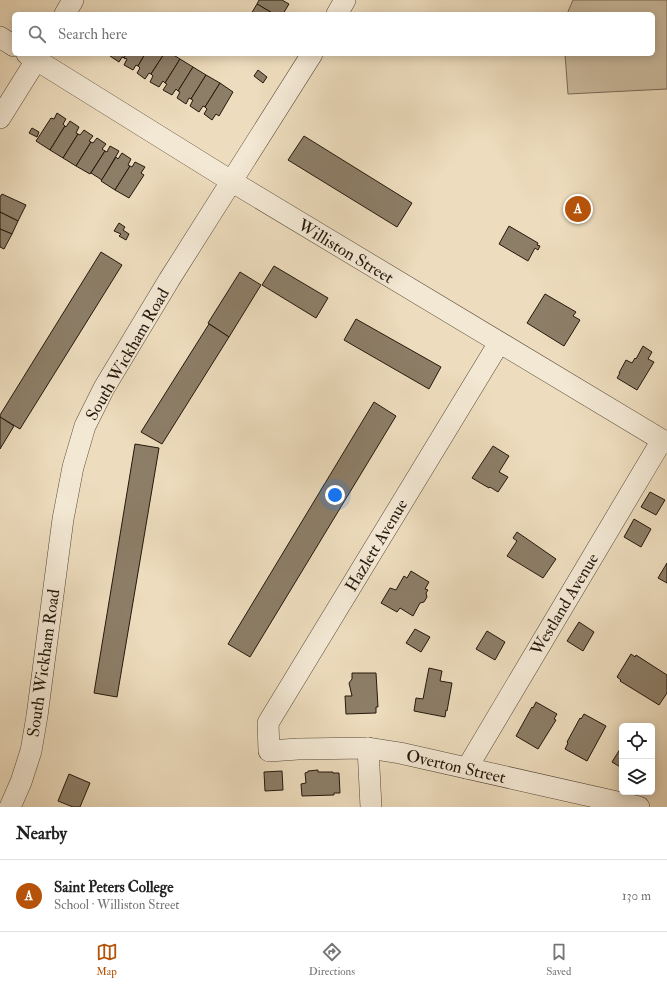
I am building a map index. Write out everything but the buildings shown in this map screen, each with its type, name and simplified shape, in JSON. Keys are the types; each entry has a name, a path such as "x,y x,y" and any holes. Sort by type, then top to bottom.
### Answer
{"street":[{"path":"66,12 73,0"},
{"path":"338,12 345,0"},
{"path":"0,37 12,45"},
{"path":"0,118 35,56"},
{"name":"Williston Street","path":"35,56 231,181 665,442"},
{"name":"South Wickham Road","path":"10,807 21,782 31,751 64,519 73,468 86,426 104,388 169,280 311,56"},
{"name":"Hazlett Avenue","path":"269,751 268,723 499,343"},
{"name":"Westland Avenue","path":"467,768 665,442"},
{"path":"368,748 371,807"},
{"name":"Overton Street","path":"269,751 368,748 400,753 639,807"}],"shaded area":[{"path":"573,0 667,0 667,89 568,94 565,56 655,56 655,12 568,12"}],"place":[{"name":"Saint Peters College","path":"578,209"}]}
